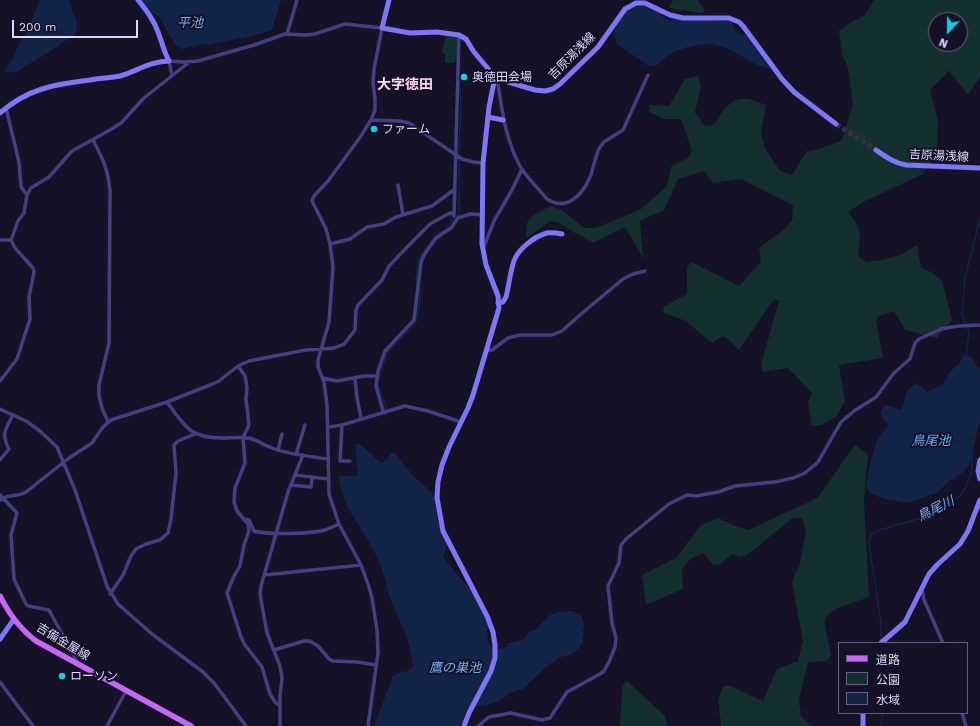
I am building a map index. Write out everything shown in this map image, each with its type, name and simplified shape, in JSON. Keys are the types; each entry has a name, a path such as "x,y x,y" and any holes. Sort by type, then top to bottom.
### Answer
{"main road":[{"name":"吉備金屋線","path":"0,596 14,619 36,641 191,726"}],"street":[{"path":"138,0 150,15 155,25 172,74"},
{"path":"287,34 297,0"},
{"path":"368,726 376,665 377,630 372,598 361,565 339,524 329,494 329,427 323,378 318,367 318,360 329,322 333,267 330,244 326,229 313,203 313,198 333,175 371,120 375,99 373,83 375,61 388,0"},
{"name":"吉原湯浅線","path":"496,78 535,90 545,91 553,89 598,47 625,9 636,3 645,3 670,15 683,18 729,18 739,22 794,92 836,124"},
{"path":"0,113 26,95 51,86 64,83 117,77 152,63 203,60 287,34 314,34 345,24 410,33 443,32 459,35 466,39 474,52 496,78 507,135 522,169 552,203 567,204 587,183 600,147 604,142 623,130 648,75"},
{"path":"458,218 455,218 454,214 459,35"},
{"path":"0,381 17,359 30,319 29,297 34,272 33,268 15,248 11,240 18,221 24,213 27,195 31,188 49,177 72,151 121,123 144,98 172,74 189,62"},
{"path":"464,726 469,713 491,671 495,658 495,645 493,632 487,616 443,531 437,498 438,482 442,465 449,446 468,408 487,350 496,317 498,303 498,296 486,265 483,250 483,163 488,117 496,78"},
{"path":"6,108 19,162 21,187 27,195"},
{"path":"488,117 503,120"},
{"path":"371,120 400,121 409,123 456,155 469,161 483,163"},
{"path":"93,140 104,161 109,175 110,191 109,343 99,385 99,396 108,422"},
{"name":"吉原湯浅線","path":"876,150 898,163 980,168"},
{"path":"483,250 494,220 512,190 522,169"},
{"path":"398,185 403,215"},
{"path":"330,244 350,239 364,228 384,224 403,215 434,205 455,189"},
{"path":"383,411 377,391 377,376 385,351 414,320 421,262 424,255 436,238 451,228 458,218 473,213 483,215"},
{"path":"1,498 22,494 92,443 108,422 167,402 219,381 238,366 249,361 306,350 334,348 344,344 355,330 356,310 358,305 382,280 389,266 430,224 448,214 454,214"},
{"path":"498,303 503,302 506,297 513,263 519,252 542,235 551,233 562,234"},
{"path":"0,240 11,240"},
{"path":"487,350 492,350 508,338 520,335 552,335 562,331 623,279 632,274 645,271"},
{"path":"478,726 488,717 511,713 542,720 550,718 567,692 604,671 615,647 616,638 612,623 608,586 619,563 621,545 626,539 669,504 686,495 696,496 718,492 735,486 775,482 793,478 805,473 818,462 841,422 854,411 876,397 894,373 910,359 916,343 920,339 940,329 980,325"},
{"path":"238,366 245,376 249,425 243,438 245,463 234,494 236,509 244,519 249,531 244,545 240,566 227,593 241,637 262,667 270,694 275,702 280,706"},
{"path":"323,378 338,381 364,376 377,376"},
{"path":"355,378 361,418"},
{"path":"167,402 189,430 202,437 251,438 278,450 328,459"},
{"path":"329,427 405,406 428,411 461,422"},
{"path":"0,409 26,422 48,438 57,447 75,490 104,580 110,594 126,613 203,672 214,683 246,726"},
{"path":"0,460 9,449 5,443 4,433 12,415"},
{"path":"296,454 305,424"},
{"path":"342,424 340,461 350,462"},
{"path":"110,594 123,575 131,556 136,549 160,540 168,533 176,473 174,445 178,441 195,434"},
{"path":"278,450 282,434"},
{"path":"280,726 282,678 280,666 267,633 260,594 264,575 291,484 303,455"},
{"path":"980,460 978,471 980,479"},
{"path":"295,474 312,478 328,479"},
{"path":"291,484 311,487 312,478"},
{"path":"1,498 17,512 11,535 14,579 28,606 49,610 80,666"},
{"path":"882,642 905,622 930,574 937,565 960,544 968,531 980,500"},
{"path":"244,519 249,520 254,531 277,533 316,532 339,524"},
{"path":"264,575 361,565"},
{"path":"922,588 924,600 943,642"},
{"path":"0,639 14,619"},
{"path":"274,650 304,641 310,641 318,646 329,659 333,661 358,662 376,665"},
{"path":"0,682 33,726"},
{"path":"107,726 126,691"},
{"path":"863,714 863,726"},
{"path":"962,714 966,726"}],"green space":[{"path":"673,0 698,0 705,11 701,13 669,8"},
{"path":"874,0 980,0 980,77 968,95 949,71 930,90 938,121 937,152 923,174 863,202 848,212 856,223 859,232 860,243 858,256 866,262 901,255 917,245 921,268 933,273 942,281 952,320 937,338 905,330 894,311 879,316 876,320 883,358 839,365 845,401 836,417 821,425 812,426 808,402 812,393 788,368 762,372 761,364 779,301 774,299 739,350 723,336 712,343 686,321 664,313 663,307 687,294 687,267 692,262 739,286 761,262 759,248 785,229 792,220 793,205 741,179 713,183 704,171 678,179 664,210 640,221 643,258 625,227 593,243 557,222 551,221 526,238 526,230 527,224 531,217 550,206 562,210 584,228 596,228 641,209 667,186 671,167 689,157 692,150 681,119 664,119 649,112 650,105 669,106 685,79 698,76 701,87 695,112 705,126 715,124 727,106 736,100 748,99 766,105 761,132 765,148 780,171 792,175 807,151 820,149 842,140 853,104 848,68 842,54 839,31 851,22 864,16"},
{"path":"446,35 457,37 457,56 454,63 445,63 445,54 442,52"},
{"path":"855,445 868,454 864,500 869,597 831,612 825,620 831,655 827,661 808,662 799,699 801,716 811,726 721,726 718,699 723,687 728,685 763,701 777,669 798,661 803,641 792,582 800,563 806,532 802,518 793,518 747,555 739,557 732,554 721,564 714,565 704,553 690,559 682,569 683,589 646,605 642,575 676,558 701,525 718,518 748,530 818,497"},
{"path":"627,681 665,716 667,726 620,726 622,686"}],"water":[{"path":"40,0 69,0 77,25 75,34 16,72 6,73 4,70 11,61 22,38 25,36"},
{"name":"平池","path":"141,0 281,0 272,30 251,36 182,49 176,46 159,17 147,10"},
{"path":"642,4 658,11 661,16 670,21 676,19 731,21 737,33 747,36 770,68 755,64 733,51 717,45 708,44 681,49 667,56 657,65 649,66 617,44 615,37 614,27 629,7"},
{"name":"鳥尾池","path":"964,355 971,358 978,368 980,367 980,420 969,466 965,471 949,481 938,492 912,502 885,499 872,494 866,488 868,473 877,440 888,426 880,413 883,407 887,405 900,410 903,407 906,393 911,386 917,383 927,392 943,384 951,370 960,363"},
{"name":"鷹の巣池","path":"360,444 381,463 387,460 390,453 395,453 415,478 433,493 438,522 448,545 443,557 470,589 489,626 487,631 489,644 498,649 504,648 509,643 524,639 529,632 536,629 550,615 559,612 571,611 581,615 584,623 583,641 578,649 569,655 560,657 547,666 523,689 510,693 499,701 469,708 466,711 462,723 458,726 374,726 393,676 411,669 413,666 410,647 390,597 379,561 351,514 340,487 339,476 358,476 355,445"}],"waterway":[{"path":"417,282 418,260 421,255 436,235 443,231 459,214 460,87"},
{"name":"鳥尾川","path":"966,355 969,332 962,315 965,278 980,219"},
{"path":"379,378 387,353 417,320 421,290 419,287"},
{"path":"378,382 386,406 386,417"},
{"name":"鳥尾川","path":"881,640 881,624 869,543 870,537 873,533 879,530 925,517 960,496 966,487 972,471 972,451"},
{"name":"鳥尾川","path":"881,726 883,714"}],"tunnel":[{"path":"836,124 876,150"}],"place":[{"name":"奥徳田会場","path":"464,77"},
{"name":"ファーム","path":"374,129"},
{"name":"ローソン","path":"62,676"}],"district":[{"name":"大字徳田","path":"405,85"}]}
